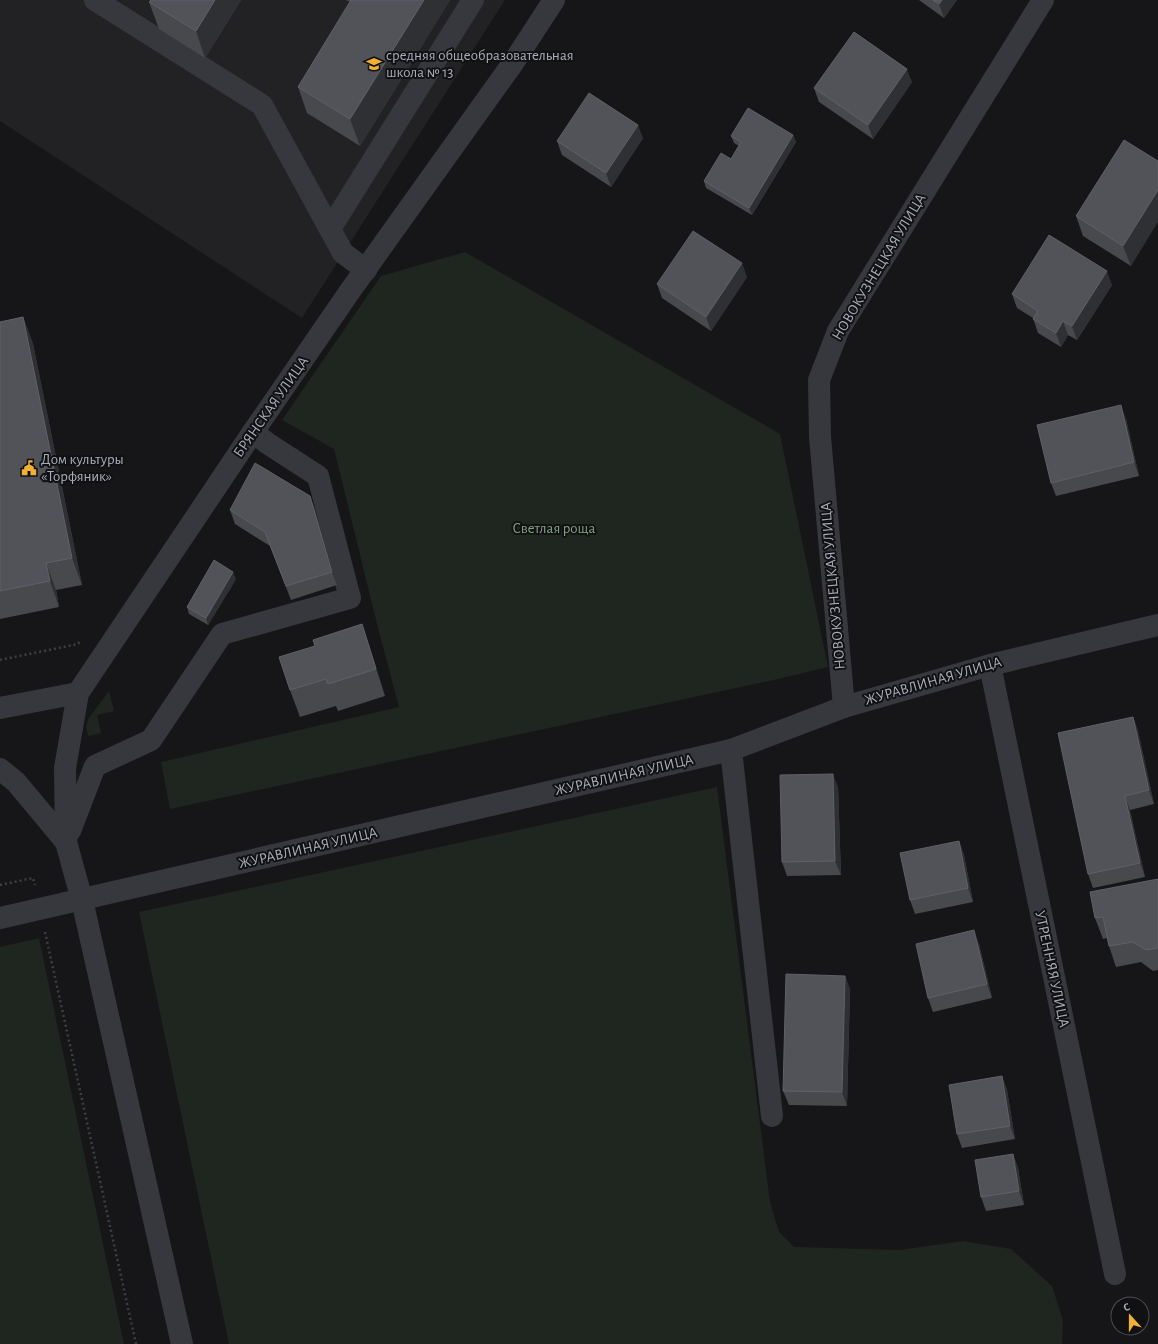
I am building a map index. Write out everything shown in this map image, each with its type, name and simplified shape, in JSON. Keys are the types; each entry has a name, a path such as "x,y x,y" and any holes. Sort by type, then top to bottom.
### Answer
{"street":[{"path":"95,0 262,105 344,253 366,270"},
{"path":"330,229 473,0"},
{"name":"БРЯНСКАЯ УЛИЦА","path":"66,842 65,768 78,693 253,432 513,63 554,0"},
{"name":"НОВОКУЗНЕЦКАЯ УЛИЦА","path":"844,707 820,437 819,380 838,331 1043,0"},
{"path":"66,842 95,766 151,740 222,634 350,598 318,476 267,443 253,432"},
{"name":"ЖУРАВЛИНАЯ УЛИЦА","path":"0,918 731,750 844,707 990,665 1158,625"},
{"name":"УТРЕННЯЯ УЛИЦА","path":"990,665 1115,1274"},
{"path":"0,708 78,693"},
{"path":"731,750 772,1116"},
{"path":"0,769 16,782 66,842 82,900 182,1344"}],"path":[{"path":"0,660 78,644 82,638"},
{"path":"0,885 33,878 136,1344"}],"shaded area":[{"path":"0,0 505,0 302,318 0,121"}],"green space":[{"name":"Светлая роща","path":"465,252 780,434 828,667 170,809 161,762 399,707 334,449 282,420 381,276"},
{"path":"109,691 114,711 97,715 101,733 88,736 86,727 88,719"},
{"path":"717,787 770,1202 779,1232 794,1247 900,1250 963,1241 1011,1249 1052,1286 1063,1320 1062,1344 229,1344 139,912"},
{"path":"39,938 124,1344 0,1344 0,947"}],"building":[{"path":"151,0 215,0 196,31 149,2"},
{"path":"351,0 424,0 350,119 298,87"},
{"path":"933,0 942,0 939,4"},
{"path":"854,32 907,69 868,125 814,88"},
{"path":"589,93 638,125 606,173 557,141"},
{"path":"748,108 793,135 749,208 704,181 721,153 731,159 741,142 731,136"},
{"path":"1124,140 1158,161 1158,190 1123,246 1076,216"},
{"path":"693,231 742,263 706,317 657,284"},
{"path":"1049,235 1107,271 1072,326 1063,321 1056,333 1033,319 1038,311 1012,294"},
{"name":"Дом культуры «Торфяник»","path":"23,317 72,558 46,563 50,581 0,591 0,322"},
{"path":"1121,405 1134,462 1051,483 1037,425"},
{"path":"255,463 310,496 332,572 286,586 265,532 230,510"},
{"path":"214,560 233,572 206,618 187,607"},
{"path":"362,624 376,669 328,684 326,679 290,690 279,657 315,646 313,640"},
{"path":"1133,717 1149,790 1125,796 1140,863 1088,874 1058,733"},
{"path":"833,774 835,861 782,862 780,775"},
{"path":"959,841 968,888 910,900 900,853"},
{"path":"1158,879 1158,948 1146,950 1133,942 1109,946 1103,917 1095,918 1090,892"},
{"path":"974,930 987,984 928,998 916,944"},
{"path":"786,974 845,976 842,1092 783,1091"},
{"path":"1002,1076 1010,1126 957,1134 949,1085"},
{"path":"1013,1154 1019,1191 981,1197 975,1160"}],"place":[{"name":"средняя общеобразовательная школа № 13","path":"374,64"},
{"name":"Дом культуры «Торфяник»","path":"29,468"}]}
